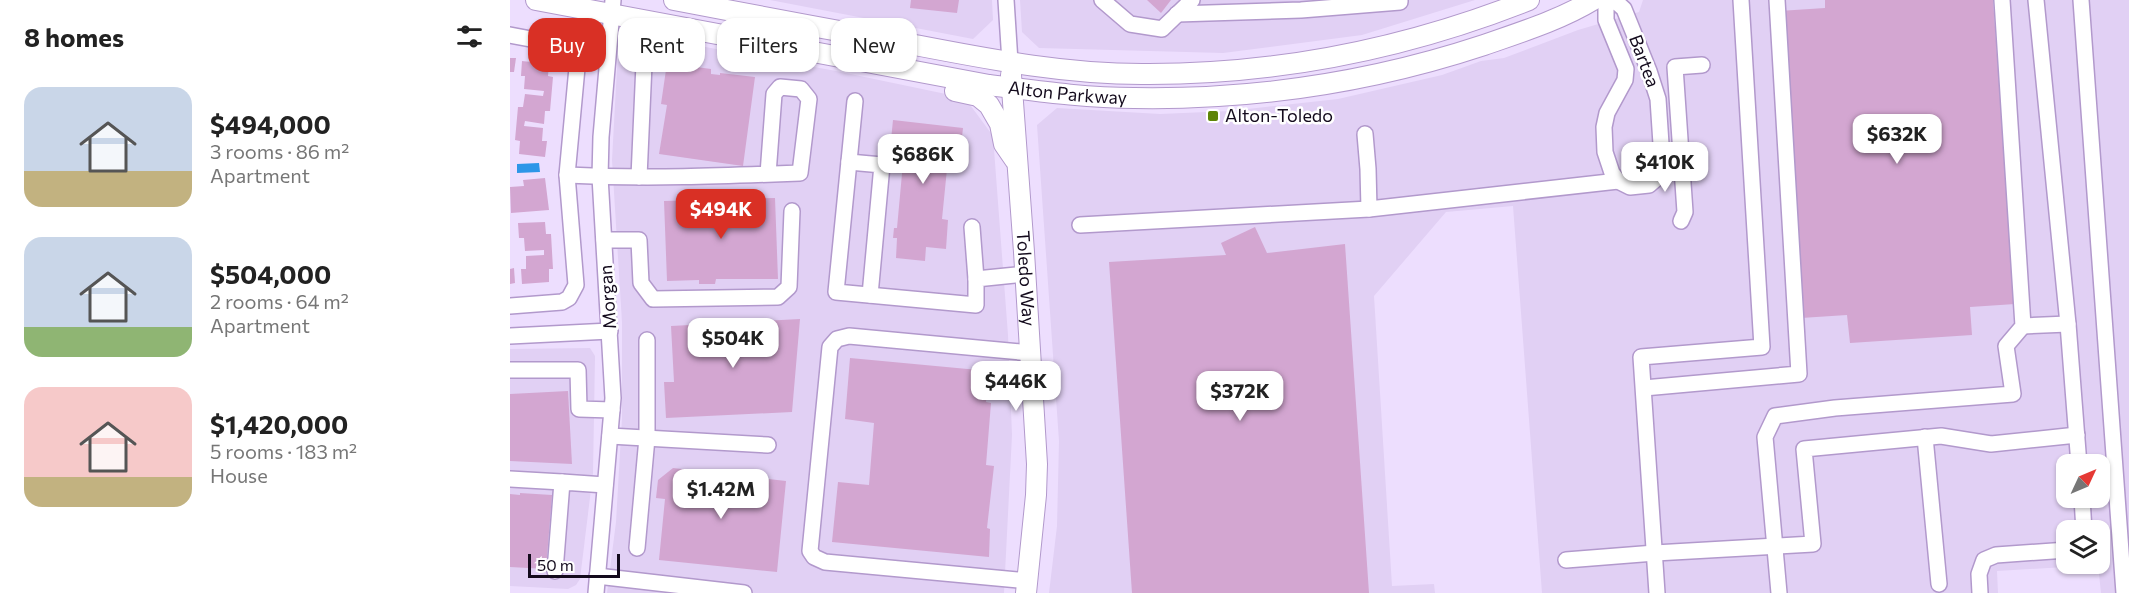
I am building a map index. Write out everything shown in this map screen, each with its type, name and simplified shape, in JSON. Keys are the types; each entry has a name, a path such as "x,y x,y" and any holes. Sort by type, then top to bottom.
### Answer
{"main road":[{"name":"Alton Parkway","path":"536,0 612,7 831,54"},
{"name":"Alton Parkway","path":"674,0 1010,62 1079,70 1147,74 1263,68 1338,57 1401,43 1529,0"},
{"name":"Alton Parkway","path":"917,71 1012,88 1092,96 1153,98 1222,96 1304,87 1361,77 1464,51 1518,33 1593,0"},
{"name":"Toledo Way","path":"1010,62 1037,464 1027,587"},
{"path":"893,72 903,80 978,96 996,114 1004,144 1018,164"}],"street":[{"name":"Toledo Way","path":"1005,0 1010,62"},
{"path":"1102,0 1130,24 1162,29 1192,0"},
{"path":"1178,15 1301,10 1400,2 1400,0"},
{"name":"Bartea","path":"1606,0 1606,20 1626,69 1625,80 1607,113 1604,127 1605,152 1618,181 1630,187 1648,185 1657,178 1662,159 1658,99 1654,83 1624,9 1614,0"},
{"path":"1657,593 1641,357 1762,347 1741,0"},
{"path":"1644,388 1799,374 1777,0"},
{"path":"1779,593 1765,437 1775,416 1834,408 2013,394 2006,346 2023,326 2002,0"},
{"path":"2036,0 2068,324 2078,454"},
{"path":"2081,0 2124,593"},
{"name":"Morgan","path":"596,593 612,410 610,331 600,177 612,7"},
{"path":"510,35 568,46 578,57 567,175 577,278 574,291 562,302 510,306"},
{"path":"1681,221 1685,212 1675,67 1702,65"},
{"path":"639,177 644,72"},
{"path":"567,175 639,177 768,174 800,173 809,99 801,89 780,87 774,94 768,174"},
{"path":"855,101 836,292 976,305 972,227"},
{"path":"1365,134 1369,209"},
{"path":"849,162 882,165 870,295"},
{"path":"1080,225 1369,209 1618,181"},
{"path":"604,240 639,240 640,283 654,299 778,297 789,287 792,211"},
{"path":"976,279 1026,274"},
{"path":"2023,326 2068,324"},
{"path":"510,336 610,331"},
{"path":"1027,587 825,562 810,551 830,347 834,342 849,336 1031,353"},
{"path":"637,548 647,438 647,340"},
{"path":"510,370 578,370 579,409 612,410"},
{"path":"1566,560 1813,544 1804,448 1941,436 1991,444 2077,435"},
{"path":"610,436 768,445"},
{"path":"1925,437 1939,584"},
{"path":"510,479 605,485"},
{"path":"555,571 562,482"},
{"path":"1980,593 1979,574 1984,560 1996,555 2056,551"},
{"path":"597,576 632,586 744,593"}],"shaded area":[{"path":"770,0 992,0 993,20 973,39 917,28 917,18 864,18"},
{"path":"1020,0 1475,0 1362,35 1223,53 1039,48 1022,32"},
{"path":"1643,0 2129,0 2129,593 2101,593 2099,574 2110,574 2110,520 2056,520 2056,567 1997,571 1998,593 1542,593 1513,206 1446,212 1374,296 1392,586 1434,584 1435,593 1049,593 1057,526 1059,441 1037,125 1057,108 1160,114 1230,111 1338,99 1442,75 1481,61 1504,58 1578,30 1639,12"},
{"path":"705,47 717,49 717,72 819,72 819,68 965,98 993,136 1008,335 1012,435 1004,593 607,593 616,522 622,418 622,322 612,160 618,50 618,72 705,72"},
{"path":"590,348 595,356 593,473 580,579 576,585 568,589 510,586 510,349"}],"water":[{"path":"539,163 540,172 517,173 517,164"}],"building":[{"path":"911,0 959,0 957,13 910,8"},
{"path":"1147,0 1171,0 1161,13"},
{"path":"1825,0 1993,0 2015,304 1970,307 1972,335 1850,343 1847,315 1801,318 1779,11 1825,8"},
{"path":"510,58 516,58 514,72 510,72"},
{"path":"522,61 528,62 528,72 548,72 548,76 553,77 550,111 545,111 544,124 525,121 524,126 543,128 542,141 547,141 545,157 519,154 520,141 515,140 518,107 523,107 525,94 543,96 544,91 524,89 525,76 521,76"},
{"path":"705,68 711,69 711,74 755,77 743,166 659,154 667,105 661,104 666,72 705,72"},
{"path":"893,120 963,128 960,155 949,154 942,219 948,220 946,249 926,247 925,261 896,258 897,238 893,238 894,228 897,228 903,163 900,161 901,152 890,150"},
{"path":"545,178 549,210 511,213 510,187 524,186 523,180"},
{"path":"775,198 778,279 716,279 715,284 699,284 699,280 667,281 664,201"},
{"path":"545,222 546,234 551,234 553,269 549,269 549,282 522,284 521,269 526,269 526,256 544,255 544,250 525,251 524,238 519,238 518,223"},
{"path":"1255,227 1267,253 1345,244 1369,593 1132,593 1109,262 1226,255 1221,243"},
{"path":"514,268 515,283 510,284 510,269"},
{"path":"800,319 792,412 666,418 664,382 674,382 671,326"},
{"path":"850,358 989,371 986,402 991,403 986,465 994,466 987,528 990,529 989,557 832,542 838,482 869,485 874,423 845,419"},
{"path":"568,391 572,464 510,461 510,394"},
{"path":"673,468 786,481 777,572 659,560 665,499 656,498 658,480"},
{"path":"520,493 552,495 546,569 510,567 510,494 520,495"}],"place":[{"name":"Alton-Toledo","path":"1213,116"}]}
